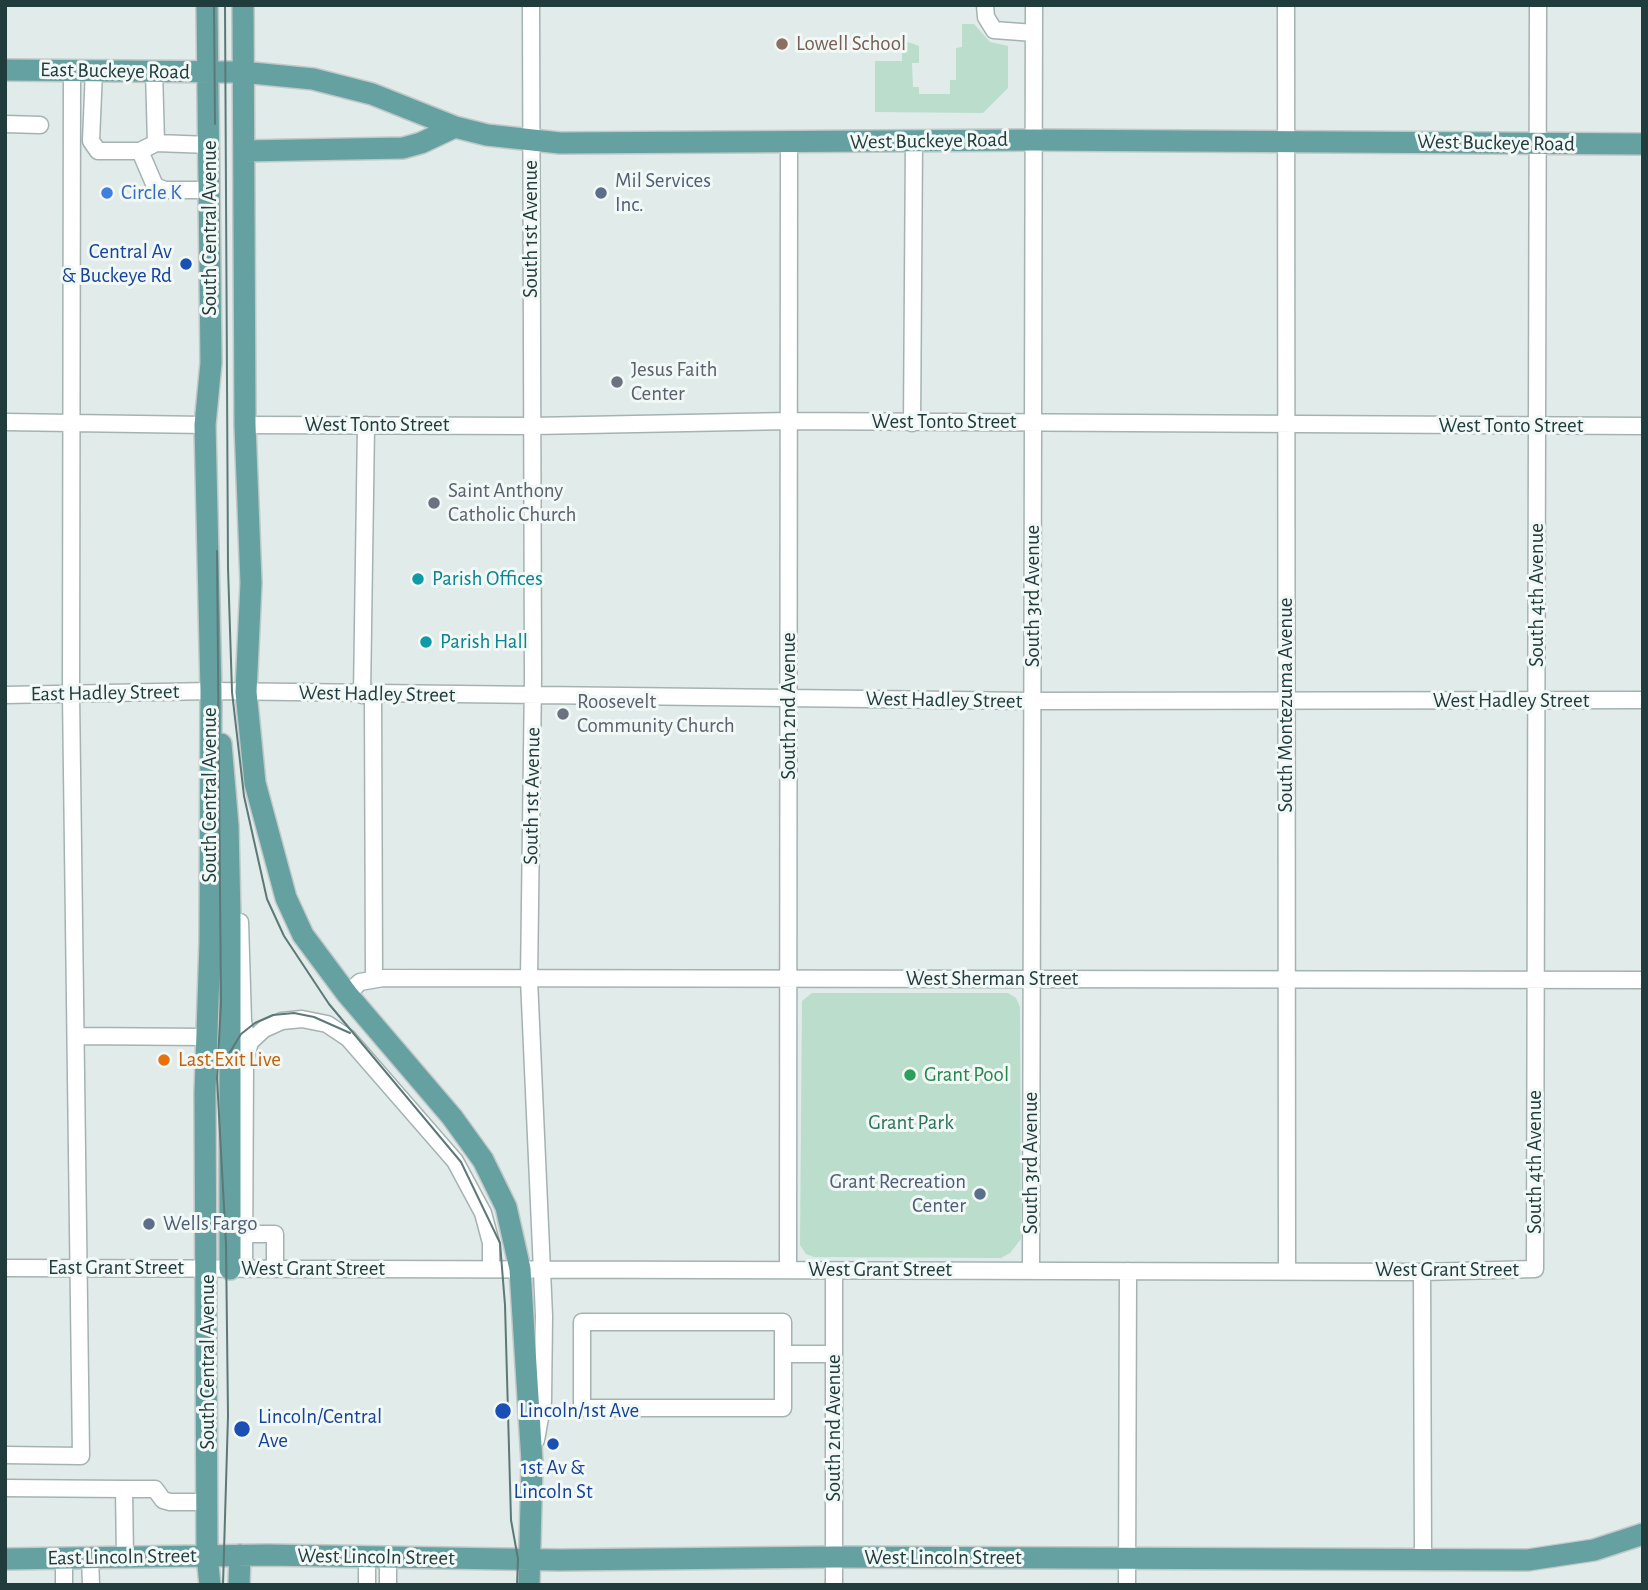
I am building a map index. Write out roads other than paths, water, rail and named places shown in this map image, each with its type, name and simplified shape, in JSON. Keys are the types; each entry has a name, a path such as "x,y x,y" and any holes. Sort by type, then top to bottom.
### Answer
{"main road":[{"name":"South Central Avenue","path":"207,5 244,152 245,425 251,583 246,692 255,783 286,898 303,935 347,994 452,1117 483,1160 506,1206 531,1269 532,1462 529,1559"},
{"name":"South Central Avenue","path":"210,1585 207,1555 227,1269 206,1037 210,942 211,691 205,425 211,363 211,145 225,72 243,5"},
{"name":"East Buckeye Road","path":"5,70 225,72"},
{"name":"West Buckeye Road","path":"225,72 288,75 338,84 454,127 531,141 1033,139 1643,144"},
{"path":"244,152 403,148 421,144 454,127"},
{"path":"211,691 217,703 228,826 227,1269"},
{"name":"West Lincoln Street","path":"240,1555 529,1559 834,1557 1528,1560 1566,1556 1643,1534"},
{"path":"239,1585 240,1555"},
{"name":"East Lincoln Street","path":"5,1559 240,1555"},
{"path":"529,1559 529,1585"}],"street":[{"name":"South 1st Avenue","path":"531,5 531,1269"},
{"path":"985,5 986,17 994,30 1034,33"},
{"name":"South 3rd Avenue","path":"1031,1270 1034,5"},
{"name":"South Montezuma Avenue","path":"1286,5 1287,1270"},
{"name":"South 4th Avenue","path":"1535,1269 1538,5"},
{"path":"5,1455 81,1456 81,1268 71,695 72,69"},
{"path":"93,70 91,141 98,152 140,151 156,144 211,145"},
{"path":"154,71 156,144"},
{"path":"5,124 40,125"},
{"path":"912,423 914,141"},
{"name":"South 2nd Avenue","path":"788,1269 789,142"},
{"path":"140,151 155,186 165,190 211,190"},
{"name":"West Tonto Street","path":"245,425 533,426 789,421 1643,426"},
{"path":"5,422 205,425"},
{"path":"366,425 374,979"},
{"name":"West Hadley Street","path":"246,692 1033,701 1643,701"},
{"name":"East Hadley Street","path":"5,695 246,692"},
{"path":"228,826 237,856 243,1021 248,1048"},
{"name":"West Sherman Street","path":"347,994 360,982 374,979 1643,980"},
{"path":"227,1269 244,1234 245,1060 248,1048 250,1042 264,1029 282,1021 302,1019 327,1024 348,1038 455,1161 469,1182 483,1213 492,1243 491,1269"},
{"path":"77,1036 206,1037"},
{"path":"244,1234 275,1234 275,1269"},
{"name":"East Grant Street","path":"5,1268 227,1269"},
{"name":"West Grant Street","path":"227,1269 1422,1272 1535,1269"},
{"name":"South 2nd Avenue","path":"834,1271 834,1585"},
{"path":"1127,1585 1128,1271"},
{"path":"1422,1272 1423,1558"},
{"path":"582,1322 783,1322 783,1354 783,1408 582,1408 582,1322"},
{"path":"783,1354 834,1354"},
{"path":"5,1488 155,1489 163,1500 197,1502"},
{"path":"124,1489 125,1557"},
{"path":"90,1557 91,1585"},
{"path":"367,1585 378,1557"},
{"path":"378,1557 388,1585"},
{"path":"64,1558 64,1585"}],"tram line":[{"path":"214,5 215,124"},
{"path":"225,5 228,568 232,692 244,796 267,899 284,936 329,1004 461,1162 500,1243 505,1305 511,1520 518,1559 517,1585"},
{"path":"217,551 221,1003 217,1078 226,1244 228,1416 223,1585"},
{"path":"221,1067 241,1034 255,1023 273,1015 294,1013 314,1017 350,1033"}],"place":[{"name":"Lowell School","path":"782,44"},
{"name":"Circle K","path":"107,193"},
{"name":"Mil Services Inc.","path":"601,193"},
{"name":"Central Av & Buckeye Rd","path":"186,264"},
{"name":"Jesus Faith Center","path":"617,382"},
{"name":"Saint Anthony Catholic Church","path":"434,503"},
{"name":"Parish Offices","path":"418,579"},
{"name":"Parish Hall","path":"426,642"},
{"name":"Roosevelt Community Church","path":"563,714"},
{"name":"Last Exit Live","path":"164,1060"},
{"name":"Grant Pool","path":"910,1075"},
{"name":"Grant Recreation Center","path":"980,1194"},
{"name":"Wells Fargo","path":"149,1224"},
{"name":"Lincoln/1st Ave","path":"503,1411"},
{"name":"Lincoln/Central Ave","path":"242,1429"},
{"name":"1st Av & Lincoln St","path":"553,1444"}],"park label":[{"name":"Grant Park","path":"911,1123"}]}
